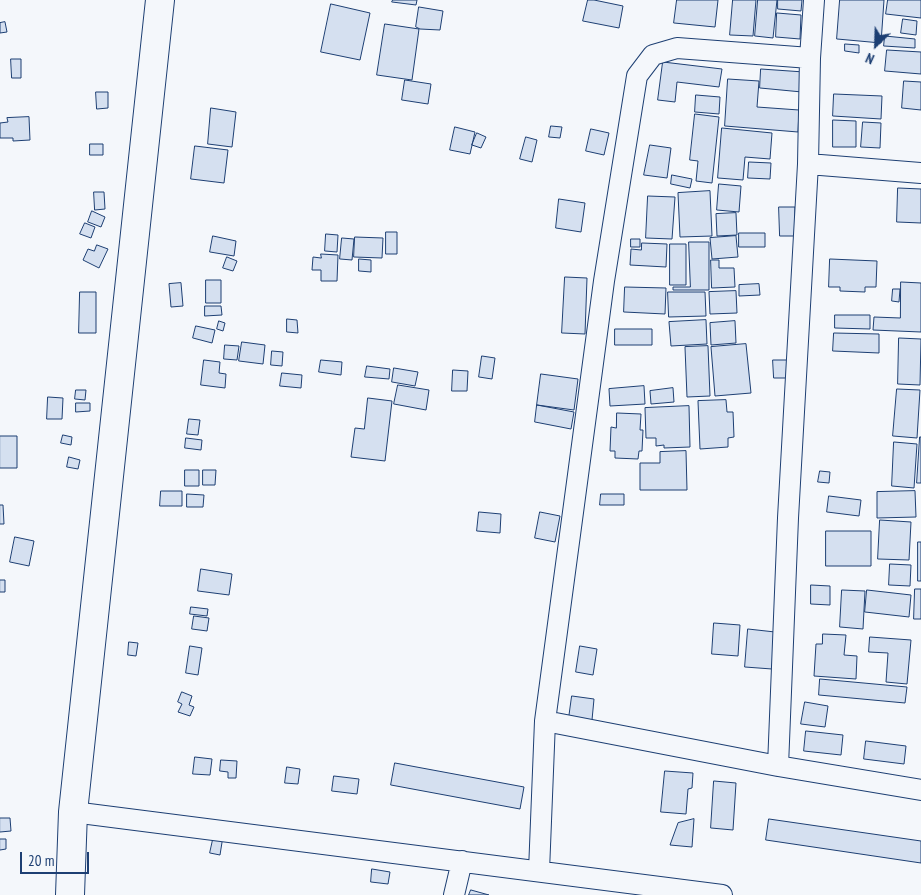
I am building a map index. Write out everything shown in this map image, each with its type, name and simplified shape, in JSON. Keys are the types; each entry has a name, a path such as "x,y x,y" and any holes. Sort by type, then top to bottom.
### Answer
{"highway":[{"path":"70,895 73,812 160,0"}],"street":[{"path":"778,766 788,518 808,164 810,58 814,0"},
{"path":"539,871 545,720 604,281 637,76 652,55 677,48 810,58"},
{"path":"808,164 921,173"},
{"path":"545,720 778,766 921,790"},
{"path":"73,812 722,895"},
{"path":"454,895 462,862"}],"building":[{"path":"393,0 417,0 416,5 392,2"},
{"path":"588,0 623,6 619,28 583,21"},
{"path":"677,0 718,0 715,27 674,23"},
{"path":"733,0 756,0 753,36 730,35"},
{"path":"758,0 777,0 773,38 755,36"},
{"path":"778,0 802,0 801,11 778,9"},
{"path":"840,0 884,0 881,43 837,39"},
{"path":"888,0 921,0 921,18 886,14"},
{"path":"331,4 370,13 360,60 321,52"},
{"path":"419,7 443,11 440,30 416,27"},
{"path":"777,13 801,15 800,39 776,37"},
{"path":"903,19 917,21 916,35 901,33"},
{"path":"5,22 7,32 0,33 0,23"},
{"path":"385,24 419,29 412,80 377,75"},
{"path":"885,36 915,39 915,48 884,46"},
{"path":"845,44 859,45 859,53 845,51"},
{"path":"887,50 921,52 921,74 885,71"},
{"path":"11,59 21,59 21,78 12,78"},
{"path":"663,62 722,69 719,87 677,82 675,102 658,100"},
{"path":"761,69 804,72 802,92 760,88"},
{"path":"728,79 759,81 757,107 799,110 798,132 725,126"},
{"path":"405,80 431,84 428,104 402,100"},
{"path":"904,81 921,82 921,110 902,108"},
{"path":"96,92 108,92 108,108 97,109"},
{"path":"834,94 882,96 881,119 833,116"},
{"path":"696,95 720,97 719,114 695,112"},
{"path":"211,108 236,112 232,147 208,144"},
{"path":"695,114 719,117 712,183 696,181 698,161 690,160"},
{"path":"29,117 30,140 13,141 13,138 0,138 0,123 8,122 7,118"},
{"path":"833,120 856,121 856,147 833,147"},
{"path":"863,122 881,123 880,148 861,147"},
{"path":"551,126 562,127 560,138 549,137"},
{"path":"455,127 475,132 470,154 450,150"},
{"path":"722,128 772,133 770,159 745,157 743,180 718,178"},
{"path":"591,129 609,133 604,155 586,151"},
{"path":"477,133 486,137 481,148 472,145"},
{"path":"526,137 537,140 532,162 520,159"},
{"path":"90,144 103,144 103,155 90,155"},
{"path":"650,145 671,148 667,178 644,175"},
{"path":"195,146 228,150 224,183 191,179"},
{"path":"749,162 771,163 770,179 748,178"},
{"path":"672,175 692,179 690,188 671,184"},
{"path":"719,184 741,186 739,212 717,210"},
{"path":"898,188 921,189 921,223 897,222"},
{"path":"710,191 712,236 680,237 678,193"},
{"path":"94,192 104,192 105,209 95,210"},
{"path":"648,196 675,197 672,239 646,238"},
{"path":"559,199 585,203 581,232 556,228"},
{"path":"779,207 795,207 795,236 780,236"},
{"path":"92,211 105,217 101,227 88,222"},
{"path":"736,213 737,235 717,236 716,214"},
{"path":"85,223 95,227 91,238 80,234"},
{"path":"386,232 397,232 397,254 386,254"},
{"path":"739,233 765,233 765,247 739,247"},
{"path":"326,234 338,235 337,252 325,251"},
{"path":"213,236 236,241 234,256 210,252"},
{"path":"736,236 738,257 712,259 710,238"},
{"path":"355,237 383,238 382,258 354,257"},
{"path":"342,238 354,239 352,260 340,259"},
{"path":"631,239 640,239 640,247 631,247"},
{"path":"689,242 709,242 709,290 673,290 673,287 690,287"},
{"path":"642,243 667,244 666,267 630,265 631,249 641,250"},
{"path":"670,244 686,244 686,285 670,285"},
{"path":"97,245 108,249 99,268 83,260 88,249 94,251"},
{"path":"321,254 338,255 337,281 321,281 321,270 312,270 313,257 321,258"},
{"path":"227,257 237,261 233,271 223,268"},
{"path":"359,259 371,260 371,272 359,271"},
{"path":"830,259 877,261 876,287 865,287 865,292 840,291 840,287 829,287"},
{"path":"711,260 719,260 719,268 734,268 735,287 712,288"},
{"path":"565,277 587,278 585,334 562,333"},
{"path":"206,280 221,280 221,303 206,303"},
{"path":"901,282 921,283 921,332 873,330 874,317 900,318"},
{"path":"181,283 183,306 171,307 169,284"},
{"path":"759,284 760,295 739,296 739,285"},
{"path":"625,287 666,288 665,314 624,312"},
{"path":"893,289 900,289 899,302 892,301"},
{"path":"736,291 737,313 710,314 709,292"},
{"path":"80,292 96,292 96,333 79,333"},
{"path":"668,292 705,292 706,316 669,317"},
{"path":"205,306 221,306 222,315 205,316"},
{"path":"835,315 870,315 870,329 835,328"},
{"path":"287,319 297,320 298,333 287,332"},
{"path":"706,320 707,344 671,346 669,322"},
{"path":"219,321 225,323 223,331 217,329"},
{"path":"735,321 736,343 711,345 710,323"},
{"path":"196,326 215,330 212,343 193,338"},
{"path":"615,329 652,329 652,345 615,345"},
{"path":"834,333 879,334 879,353 833,351"},
{"path":"899,338 921,339 920,385 898,384"},
{"path":"242,342 265,345 263,364 239,361"},
{"path":"746,344 751,393 715,396 711,347"},
{"path":"225,345 239,346 237,360 224,359"},
{"path":"708,346 710,396 687,397 685,347"},
{"path":"272,351 283,352 282,366 271,365"},
{"path":"482,356 495,358 492,379 479,377"},
{"path":"204,360 220,362 219,373 226,374 225,388 201,385"},
{"path":"321,360 342,362 341,375 319,372"},
{"path":"773,360 790,360 791,378 774,378"},
{"path":"367,366 390,369 389,379 365,377"},
{"path":"394,368 418,372 415,386 392,382"},
{"path":"453,370 468,371 467,391 452,391"},
{"path":"282,373 302,375 301,388 280,386"},
{"path":"541,374 578,379 574,410 537,405"},
{"path":"398,385 429,390 426,410 394,404"},
{"path":"644,386 645,404 610,406 609,389"},
{"path":"673,388 674,402 651,404 650,391"},
{"path":"897,389 920,390 917,438 893,436"},
{"path":"76,390 86,390 85,400 75,399"},
{"path":"48,397 63,398 62,419 47,419"},
{"path":"368,398 392,401 385,461 351,457 355,428 364,429"},
{"path":"726,400 727,412 733,412 734,437 728,438 728,447 700,449 698,401"},
{"path":"76,403 90,403 90,411 76,412"},
{"path":"537,405 574,412 571,429 535,422"},
{"path":"689,406 690,447 664,448 664,445 656,446 656,438 646,438 645,408"},
{"path":"617,413 641,414 640,430 643,430 642,451 639,451 638,459 615,458 615,451 610,451 611,427 616,428"},
{"path":"189,419 200,420 198,435 187,434"},
{"path":"63,435 72,437 71,445 61,443"},
{"path":"0,436 17,436 17,468 0,468"},
{"path":"920,437 921,483 917,483"},
{"path":"186,438 202,440 201,450 185,448"},
{"path":"894,442 917,444 914,488 892,486"},
{"path":"686,451 687,490 640,490 640,463 660,463 660,452"},
{"path":"69,457 80,460 78,469 67,467"},
{"path":"185,470 199,470 199,486 185,486"},
{"path":"203,470 216,470 215,485 203,485"},
{"path":"820,471 830,472 829,483 818,482"},
{"path":"161,491 182,491 182,506 160,506"},
{"path":"915,491 916,517 877,518 877,492"},
{"path":"187,494 204,495 203,507 187,507"},
{"path":"601,494 624,494 624,505 600,505"},
{"path":"829,496 861,500 859,516 827,512"},
{"path":"0,505 3,505 4,524 0,524"},
{"path":"479,512 501,514 500,533 477,531"},
{"path":"540,512 560,516 555,542 535,538"},
{"path":"880,520 911,522 909,560 878,559"},
{"path":"826,531 871,531 871,566 826,566"},
{"path":"15,537 34,541 29,566 10,562"},
{"path":"918,542 921,542 921,581 918,581"},
{"path":"890,564 911,565 910,586 889,585"},
{"path":"201,569 232,574 229,595 198,591"},
{"path":"0,580 5,580 5,592 0,592"},
{"path":"811,585 830,586 830,605 811,604"},
{"path":"915,589 921,589 921,619 914,619"},
{"path":"842,590 865,591 863,629 840,627"},
{"path":"867,590 911,595 909,617 865,612"},
{"path":"191,607 208,609 207,616 190,614"},
{"path":"194,616 209,618 207,631 192,629"},
{"path":"714,623 740,625 738,656 712,654"},
{"path":"748,629 775,632 772,669 745,667"},
{"path":"823,634 846,635 844,655 857,656 856,679 814,676 816,644 822,644"},
{"path":"870,637 911,640 907,684 886,682 888,653 869,652"},
{"path":"129,642 138,643 136,656 128,655"},
{"path":"190,646 202,648 198,675 186,673"},
{"path":"580,646 597,649 593,675 576,672"},
{"path":"820,679 907,687 905,703 819,695"},
{"path":"182,692 192,696 189,705 194,707 190,716 178,712 182,704 178,702"},
{"path":"572,696 594,699 592,720 569,718"},
{"path":"805,702 828,706 825,727 801,724"},
{"path":"806,731 843,735 841,755 804,751"},
{"path":"866,741 906,746 904,764 864,759"},
{"path":"195,757 212,759 210,775 193,774"},
{"path":"221,760 237,761 236,778 228,778 228,772 220,771"},
{"path":"395,763 524,787 520,809 391,785"},
{"path":"287,767 300,769 298,784 285,783"},
{"path":"665,771 693,773 692,788 688,789 686,814 661,812"},
{"path":"334,776 359,779 357,794 332,791"},
{"path":"714,781 736,783 733,830 711,828"},
{"path":"0,818 10,818 11,831 0,832"},
{"path":"694,819 692,847 670,845 678,823"},
{"path":"769,819 921,841 921,863 766,840"},
{"path":"214,835 223,836 220,855 210,853"},
{"path":"0,839 6,839 6,849 0,850"},
{"path":"372,869 390,872 388,884 371,882"},
{"path":"471,890 489,895 469,895"}]}
